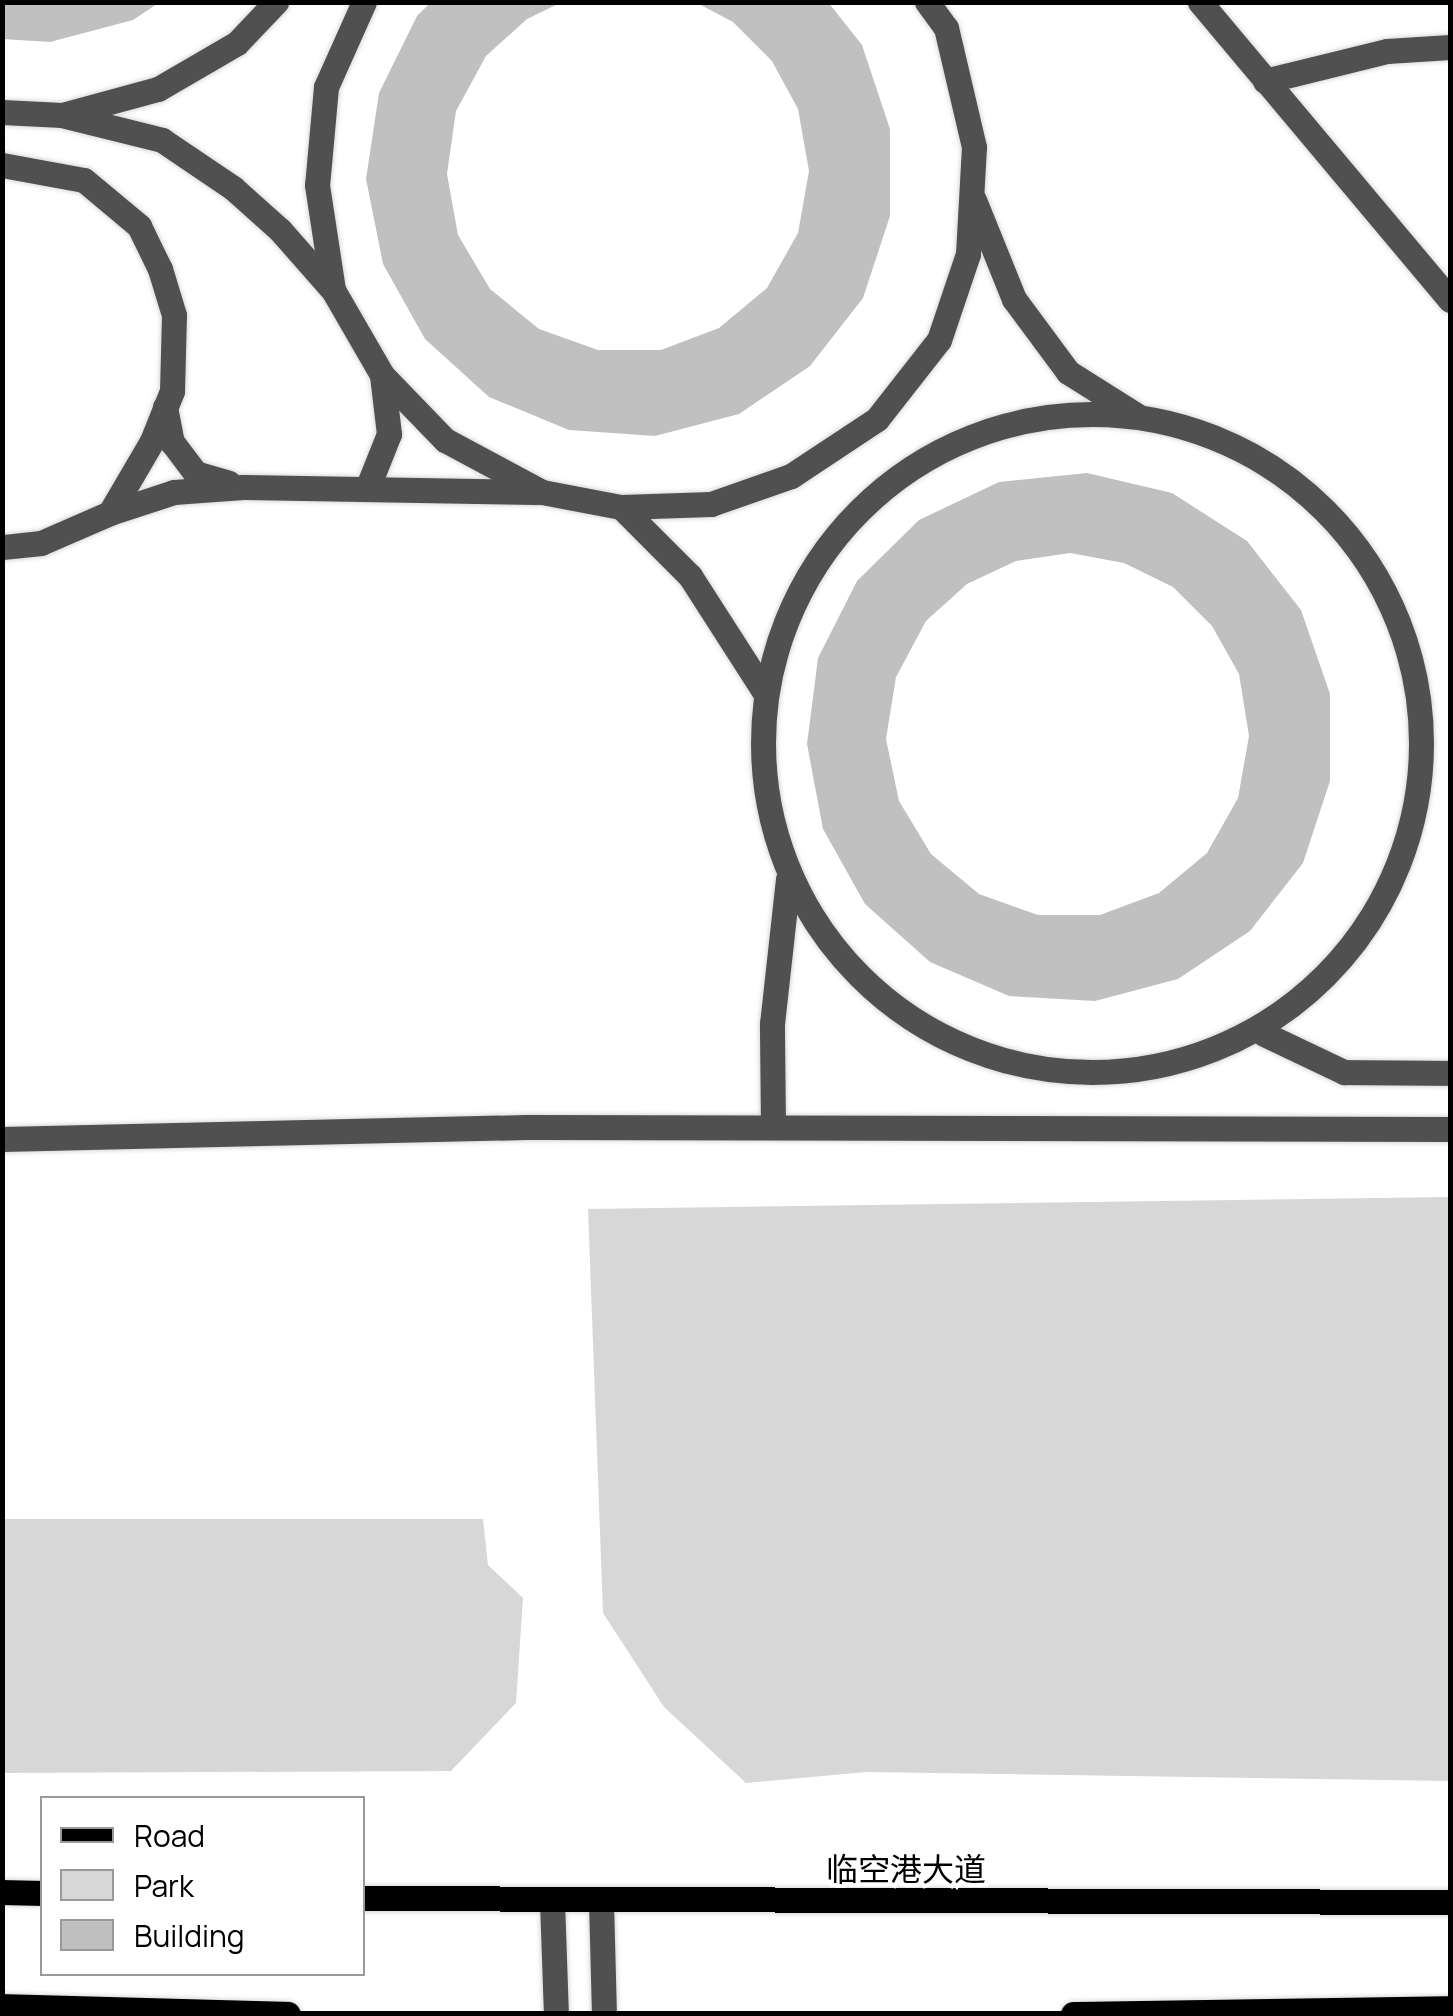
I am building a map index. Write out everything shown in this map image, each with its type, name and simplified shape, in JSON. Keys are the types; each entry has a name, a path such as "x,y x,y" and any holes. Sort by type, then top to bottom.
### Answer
{"main road":[{"path":"2,1892 40,1892"},
{"name":"临空港大道","path":"365,1898 601,1902 1450,1902"},
{"path":"2,2006 288,2014"},
{"path":"1073,2014 1450,2008"}],"street":[{"path":"62,115 158,89 237,43 276,2"},
{"path":"332,290 317,185 326,88 364,2"},
{"path":"2,547 41,543 110,513 174,492 243,487 542,492 620,507 711,504 792,476 877,419 939,340 968,254 970,130 946,28 927,2"},
{"path":"1200,2 1450,300"},
{"path":"1266,81 1387,51 1450,47"},
{"path":"2,112 62,115 162,140 233,188 268,219 332,290 382,375 444,440 542,492"},
{"path":"2,165 84,180 139,226 160,269 174,315 172,391 152,441 110,513"},
{"path":"971,194 1014,299 1068,372 1138,416"},
{"path":"367,490 390,434 382,375"},
{"path":"166,407 172,442 196,473 243,487"},
{"path":"773,1128 772,1024 788,880 765,692 796,583 847,516 910,466 999,425 1068,414 1138,416 1222,440 1298,486 1362,553 1408,643 1421,761 1398,866 1341,957 1264,1034 1156,1069 1057,1070 971,1049 892,1006 830,946 788,880"},
{"path":"620,507 690,576 765,692"},
{"path":"1264,1034 1344,1072 1450,1073"},
{"path":"2,1139 526,1127 1450,1129"},
{"path":"552,1901 556,2014"},
{"path":"601,1902 604,2014"}],"green space":[{"path":"1450,1197 1450,1781 866,1772 746,1783 664,1707 603,1613 588,1209"},
{"path":"2,1519 483,1519 488,1565 523,1598 516,1703 451,1771 3,1773"}],"building":[{"path":"2,2 160,2 133,20 50,42 2,39"},
{"path":"431,2 562,2 527,19 486,56 456,111 447,174 458,235 490,289 539,329 598,350 661,350 719,328 767,288 798,233 809,171 798,109 772,61 733,22 695,2 828,2 862,45 890,129 890,216 863,298 810,366 739,414 655,436 569,430 489,397 425,339 383,264 366,179 379,93 417,16"},
{"path":"1087,473 1172,493 1247,541 1301,610 1330,694 1330,781 1303,863 1250,931 1178,979 1095,1001 1009,996 930,962 865,904 823,829 807,744 818,658 857,581 919,520 999,482","holes":["1070,553 1124,563 1173,587 1212,626 1239,674 1249,736 1238,798 1207,853 1159,893 1100,915 1038,915 979,894 931,854 899,801 886,739 896,677 926,621 967,584 1016,561"]}]}
